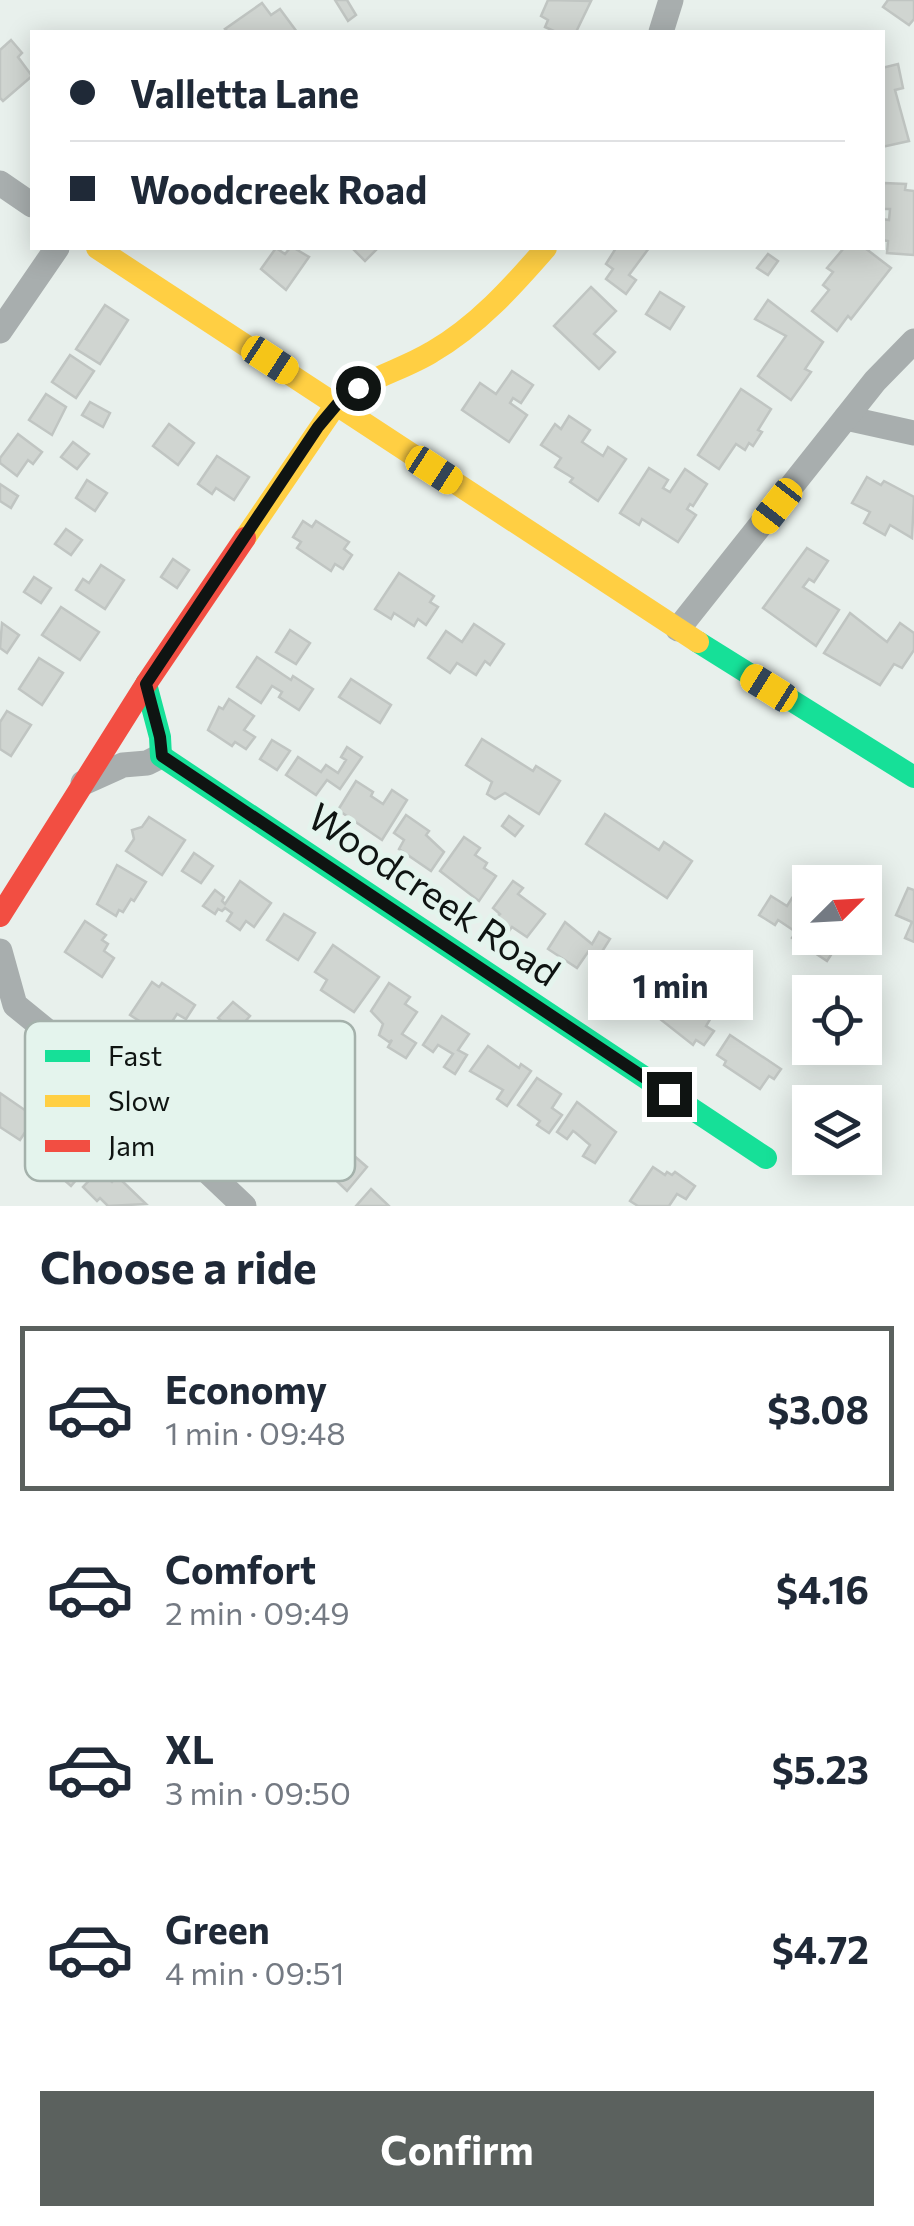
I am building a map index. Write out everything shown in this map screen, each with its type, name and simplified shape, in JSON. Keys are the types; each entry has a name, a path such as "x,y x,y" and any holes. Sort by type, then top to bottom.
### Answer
{"street":[{"path":"662,30 671,0"},
{"path":"0,184 30,204"},
{"path":"0,331 56,250"},
{"path":"100,250 678,629 914,777"},
{"path":"0,916 146,684 336,404 358,388 409,365 458,335 514,286 544,250"},
{"path":"678,629 875,381 914,341"},
{"path":"846,418 914,433"},
{"path":"83,783 123,766 147,763 162,756 146,684"},
{"name":"Woodcreek Road","path":"162,756 766,1158"},
{"path":"0,952 8,1006"},
{"path":"217,1181 244,1206"}],"building":[{"path":"335,0 347,0 356,15 348,21"},
{"path":"548,0 591,1 577,30 552,30 545,27 548,20 541,16"},
{"path":"888,0 914,0 914,19 909,25 883,7"},
{"path":"262,3 271,15 280,9 296,30 226,30"},
{"path":"11,40 22,53 18,57 30,73 30,78 3,101 0,98 0,50"},
{"path":"898,64 903,88 895,90 909,141 885,146 885,67"},
{"path":"885,183 906,184 905,190 914,191 914,255 887,253 885,219 889,220 890,209 885,209"},
{"path":"275,250 285,254 297,250 309,257 286,290 261,269"},
{"path":"354,250 376,250 365,261"},
{"path":"615,250 648,250 629,275 636,280 626,294 606,279 613,269 606,264"},
{"path":"842,250 868,250 891,268 837,331 812,311 829,290 823,285 833,272 827,268"},
{"path":"768,254 778,261 768,275 757,268"},
{"path":"591,287 616,311 594,334 615,352 599,369 554,326"},
{"path":"660,292 684,307 670,329 646,314"},
{"path":"768,300 823,342 805,369 811,372 791,400 758,376 786,336 755,319"},
{"path":"105,305 128,320 100,364 76,349"},
{"path":"70,355 94,371 76,398 52,382"},
{"path":"512,371 533,385 521,403 513,398 510,403 527,415 509,442 462,410 480,383 496,394"},
{"path":"741,389 771,409 753,446 749,443 745,450 736,444 719,469 698,455"},
{"path":"46,394 66,407 52,435 29,420"},
{"path":"90,402 110,413 103,427 82,415"},
{"path":"569,416 590,430 582,442 603,456 608,447 626,459 598,501 570,482 573,478 555,467 561,458 541,445 555,424 561,429"},
{"path":"169,424 194,443 178,465 153,446"},
{"path":"18,434 42,452 33,464 28,460 17,476 0,463 0,458"},
{"path":"73,442 89,454 77,469 61,457"},
{"path":"217,456 249,477 234,500 216,488 212,494 198,484"},
{"path":"649,468 668,480 663,488 670,492 685,469 707,484 687,509 696,515 678,542 642,519 639,525 620,513"},
{"path":"867,477 914,497 912,538 890,525 885,535 864,523 870,512 852,503"},
{"path":"87,480 107,493 95,511 76,498"},
{"path":"0,484 18,496 11,508 0,501"},
{"path":"303,521 312,527 316,521 349,542 344,549 352,555 343,569 335,564 331,571 297,548 301,542 293,537"},
{"path":"66,529 82,540 71,555 55,544"},
{"path":"807,548 828,561 814,582 809,579 803,587 839,610 816,646 763,608"},
{"path":"173,559 189,570 177,588 161,577"},
{"path":"101,565 124,580 105,609 76,590 83,579 89,583"},
{"path":"399,573 434,596 430,602 438,607 426,625 418,619 414,626 394,613 391,619 375,609"},
{"path":"34,577 51,588 41,603 24,592"},
{"path":"61,607 99,632 80,660 42,635"},
{"path":"850,613 887,642 900,623 914,633 914,650 902,668 894,664 880,685 824,653"},
{"path":"2,623 19,635 7,653 0,648"},
{"path":"474,624 504,644 490,665 485,661 476,675 457,663 450,673 428,658 446,631 462,642"},
{"path":"290,630 310,643 296,664 276,652"},
{"path":"257,657 291,680 293,676 313,689 299,710 279,697 282,692 272,686 261,703 237,687"},
{"path":"39,658 63,673 42,705 19,689"},
{"path":"351,679 391,705 380,723 339,697"},
{"path":"229,699 254,716 244,730 255,737 246,749 235,742 232,746 208,730 219,707 223,709"},
{"path":"7,711 31,725 11,756 0,749 0,722"},
{"path":"482,739 533,771 536,766 560,781 539,814 505,793 495,799 487,794 492,782 466,765"},
{"path":"272,740 290,751 277,770 260,759"},
{"path":"347,747 362,757 340,789 327,780 316,795 286,775 298,757 321,772 326,765 338,773 346,760 341,757"},
{"path":"356,781 383,804 392,790 407,800 382,840 338,810"},
{"path":"605,814 659,850 664,842 692,861 667,898 586,844"},
{"path":"406,815 429,831 426,835 444,852 431,871 399,849 404,840 394,833"},
{"path":"509,816 523,826 515,836 502,826"},
{"path":"149,817 185,840 162,875 126,851 134,839 132,830 142,827"},
{"path":"464,837 480,848 475,855 496,876 479,901 440,871"},
{"path":"194,853 213,866 201,883 182,871"},
{"path":"117,865 146,882 134,901 131,899 116,916 97,904"},
{"path":"240,881 271,903 254,927 246,921 240,930 227,921 232,913 225,908 215,914 203,906 215,890 224,897 225,904"},
{"path":"513,881 523,888 518,894 545,914 527,937 494,920 500,914 493,908"},
{"path":"908,888 914,890 914,942 905,938 912,922 896,915"},
{"path":"771,896 787,906 792,898 792,929 759,915"},
{"path":"284,914 315,933 298,960 267,940"},
{"path":"85,921 106,935 102,940 108,944 104,951 114,958 102,977 65,952"},
{"path":"565,922 592,944 599,932 610,939 598,958 588,952 577,968 548,949"},
{"path":"333,945 379,977 354,1012 321,990 327,980 315,972"},
{"path":"619,962 631,970 636,962 659,977 663,971 673,977 648,1016 603,986"},
{"path":"691,963 699,969 689,983 682,977"},
{"path":"152,982 159,987 162,983 195,1005 186,1019 177,1014 173,1021 139,1021 130,1015"},
{"path":"389,983 410,997 405,1004 417,1012 402,1034 416,1043 406,1058 388,1047 392,1040 379,1035 383,1024 371,1011"},
{"path":"675,986 712,1016 706,1026 714,1031 704,1045 696,1040 693,1045 655,1015"},
{"path":"233,1002 250,1016 246,1021 218,1018"},
{"path":"442,1016 469,1034 458,1050 467,1055 455,1074 444,1067 453,1054 438,1045 433,1052 423,1045"},
{"path":"730,1035 781,1069 774,1079 769,1076 760,1089 724,1065 726,1061 717,1055"},
{"path":"488,1046 519,1068 521,1064 531,1071 507,1106 497,1099 503,1090 470,1071"},
{"path":"537,1078 561,1094 552,1108 562,1115 549,1133 518,1105"},
{"path":"0,1093 25,1110 25,1132 20,1140 0,1127"},
{"path":"577,1102 616,1132 595,1163 583,1156 590,1145 576,1133 573,1131 567,1139 557,1132"},
{"path":"355,1157 367,1167 347,1191 337,1181 355,1181"},
{"path":"653,1167 665,1175 675,1172 695,1186 686,1199 677,1194 669,1206 638,1206 630,1201"},
{"path":"89,1181 122,1181 146,1204 108,1206 83,1187"},
{"path":"371,1189 389,1206 356,1206"}],"traffic: fast":[{"path":"698,642 914,777"},
{"path":"146,684 161,756 766,1158"}],"traffic: slow":[{"path":"100,250 698,642"},
{"path":"245,538 337,403 359,387 420,359 464,330 544,250"}],"traffic: jam":[{"path":"0,916 146,684 245,538"}],"route":[{"path":"358,388 344,396 318,427 146,684 162,756 669,1094"}]}
